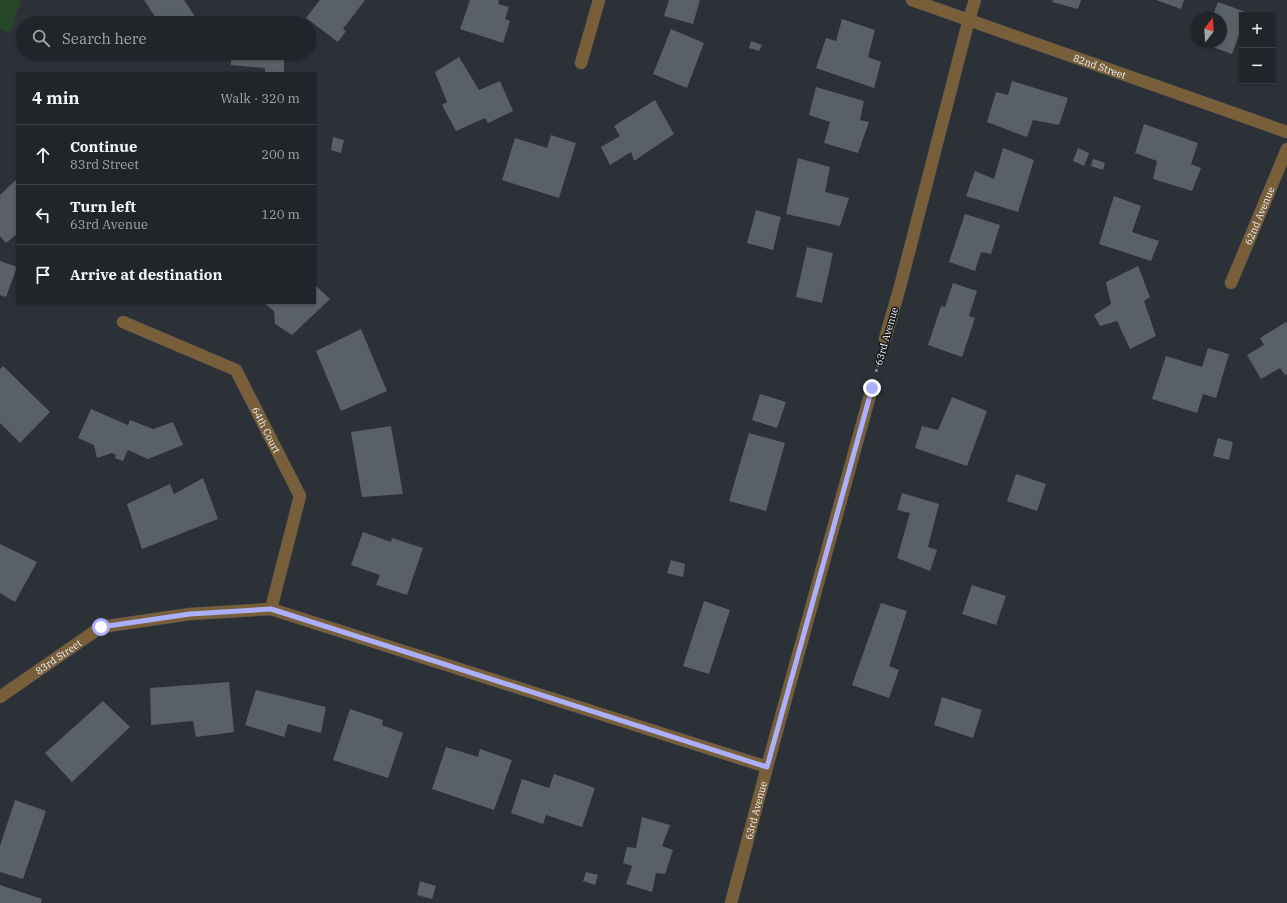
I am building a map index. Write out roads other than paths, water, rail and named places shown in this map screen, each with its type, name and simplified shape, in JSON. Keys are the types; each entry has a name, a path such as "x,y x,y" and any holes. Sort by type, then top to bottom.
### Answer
{"street":[{"path":"581,63 599,0"},
{"name":"82nd Street","path":"912,0 1287,132"},
{"name":"63rd Avenue","path":"885,339 901,283 969,19 976,0"},
{"name":"62nd Avenue","path":"1231,283 1287,149"},
{"name":"64th Court","path":"123,322 236,370 300,496 271,609"},
{"name":"63rd Avenue","path":"731,903 872,388"},
{"name":"83rd Street","path":"0,697 101,627 190,614 271,609 767,767"}]}
